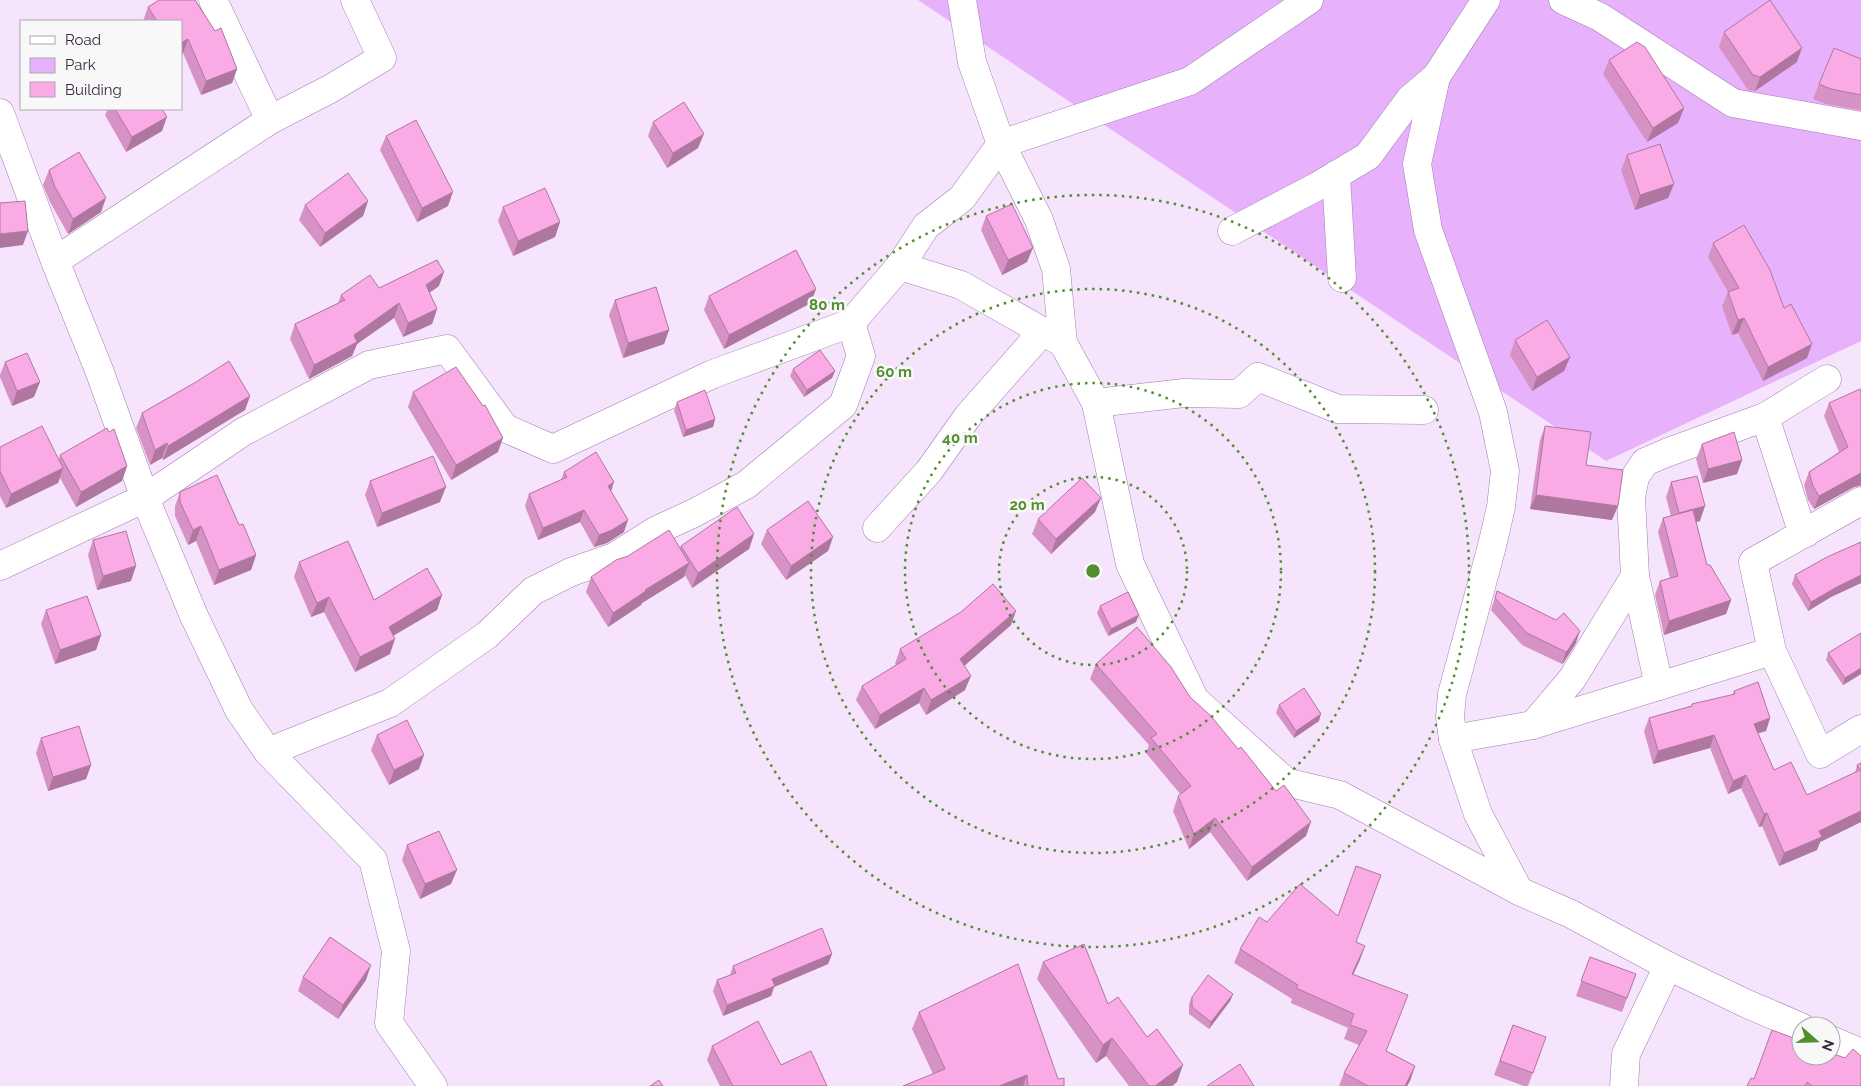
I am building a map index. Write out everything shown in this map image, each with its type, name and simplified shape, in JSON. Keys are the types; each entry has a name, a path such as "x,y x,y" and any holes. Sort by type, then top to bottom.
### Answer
{"street":[{"path":"213,0 270,120"},
{"path":"55,261 270,120 330,89 382,58 356,0"},
{"path":"877,528 929,471 968,416 1053,337 1056,269 1039,220 1001,144 972,62 962,0"},
{"path":"0,566 145,498 243,432 369,365 447,349 505,428 553,449 713,374 851,323 900,266 926,226 962,198 1001,144 1190,81 1309,0"},
{"path":"1232,231 1368,156 1410,99 1436,77 1486,0"},
{"path":"1563,0 1600,17 1733,103 1860,127"},
{"path":"1436,77 1417,164 1428,230 1493,412 1505,471 1501,507 1452,694 1450,717 1453,739 1478,814 1519,891"},
{"path":"0,114 55,261 100,370 145,498 194,616 239,710 268,752 373,860 396,951 390,1022 433,1086"},
{"path":"1336,175 1342,278"},
{"path":"900,266 960,285 1053,337 1096,403 1130,564 1195,700 1286,782 1340,795 1519,891 1571,914 1668,966 1791,1023"},
{"path":"268,752 390,703 487,635 533,591 571,572 614,558 655,531 694,513 746,485 843,405 861,356 851,323"},
{"path":"1096,403 1184,394 1239,394 1258,377 1338,409 1424,410"},
{"path":"1659,686 1634,576 1631,497 1635,476 1644,462 1666,452 1765,417 1827,379"},
{"path":"1765,417 1799,522 1806,533"},
{"path":"1861,501 1753,562 1772,652 1820,754 1861,729"},
{"path":"1533,725 1572,679 1634,576"},
{"path":"1453,739 1533,725 1772,652"},
{"path":"1624,1086 1626,1054 1668,966"},
{"path":"1841,1044 1861,1053"}],"green space":[{"path":"918,0 1861,0 1861,341 1606,461"}],"building":[{"path":"159,0 195,0 215,31 221,28 237,69 206,81 188,39 182,42 182,20 156,20 148,7"},
{"path":"1770,0 1802,48 1760,77 1753,75 1724,32"},
{"path":"1637,42 1645,47 1684,108 1653,128 1609,60"},
{"path":"1834,48 1861,59 1861,95 1831,89 1819,84"},
{"path":"684,102 704,134 673,153 653,122"},
{"path":"116,110 163,110 167,117 132,137"},
{"path":"416,120 453,192 422,208 386,136"},
{"path":"1660,144 1674,184 1640,195 1627,155"},
{"path":"79,152 106,198 73,219 55,187 49,170"},
{"path":"348,173 368,201 325,233 305,205"},
{"path":"545,188 560,222 518,241 503,207"},
{"path":"25,201 28,231 0,234 0,203"},
{"path":"1012,204 1033,248 1008,260 986,216"},
{"path":"1744,225 1770,270 1784,308 1791,304 1812,344 1768,367 1744,318 1738,320 1728,292 1739,288 1713,243"},
{"path":"796,250 816,289 729,335 709,296"},
{"path":"437,260 444,272 426,285 437,309 408,323 399,303 354,335 357,342 314,365 295,324 345,300 341,295 370,275 379,288"},
{"path":"656,287 669,330 628,343 615,300"},
{"path":"1547,320 1570,357 1537,377 1515,340"},
{"path":"820,350 835,371 807,390 793,369"},
{"path":"27,353 40,382 17,391 5,362"},
{"path":"229,361 250,396 168,446 167,443 155,450 142,413"},
{"path":"456,367 483,406 485,405 503,438 456,465 413,392"},
{"path":"1860,389 1861,473 1819,496 1813,486 1809,472 1848,447 1829,403"},
{"path":"705,390 715,419 686,430 677,402"},
{"path":"42,426 63,468 11,494 0,471 0,447"},
{"path":"1545,426 1591,432 1586,465 1623,470 1618,506 1536,495"},
{"path":"107,428 109,432 114,429 127,466 81,492 60,455"},
{"path":"1734,432 1742,460 1708,469 1702,444"},
{"path":"596,452 614,482 608,486 628,520 612,530 599,535 584,510 543,528 529,494 567,477 564,472"},
{"path":"433,456 446,487 382,513 370,481"},
{"path":"217,475 239,525 243,524 256,555 219,570 201,526 193,530 180,502 180,492"},
{"path":"1697,476 1705,506 1679,513 1671,482"},
{"path":"1082,478 1101,498 1056,539 1038,519"},
{"path":"808,501 833,537 791,566 767,530"},
{"path":"737,507 754,534 698,573 681,546"},
{"path":"1693,510 1707,565 1710,565 1731,600 1669,621 1660,581 1678,576 1663,518"},
{"path":"669,530 689,563 645,590 613,613 591,577 616,560 628,556"},
{"path":"126,531 136,566 103,576 93,540"},
{"path":"348,541 374,600 427,568 442,595 389,627 395,639 360,657 329,597 317,603 299,562"},
{"path":"1861,542 1861,575 1811,602 1795,575 1827,557"},
{"path":"993,584 1016,611 960,659 971,676 931,700 924,688 880,715 862,686 906,659 900,649 961,612"},
{"path":"1497,591 1556,620 1564,613 1580,631 1568,650 1566,652 1527,633 1495,598"},
{"path":"1128,592 1139,615 1111,629 1100,606"},
{"path":"87,596 101,635 60,650 46,610"},
{"path":"1137,627 1171,667 1190,697 1211,716 1238,749 1241,747 1276,791 1284,785 1311,822 1252,867 1215,818 1194,834 1178,796 1191,786 1151,738 1157,734 1096,664"},
{"path":"1861,633 1861,668 1845,678 1828,653"},
{"path":"1758,682 1770,718 1754,724 1774,770 1791,762 1807,795 1860,770 1857,765 1861,763 1861,811 1819,831 1822,837 1784,853 1767,813 1764,814 1746,775 1733,781 1714,735 1658,751 1649,718 1692,706 1692,704 1735,694 1734,691"},
{"path":"1304,688 1321,714 1296,731 1279,705"},
{"path":"407,720 424,755 394,770 377,735"},
{"path":"79,726 91,765 53,777 41,738"},
{"path":"439,831 457,870 425,884 407,845"},
{"path":"1356,866 1381,875 1356,942 1365,946 1352,974 1408,995 1386,1051 1415,1066 1405,1086 1368,1086 1344,1073 1367,1031 1350,1025 1354,1014 1296,988 1298,985 1240,949 1259,917 1267,922 1300,884 1338,916"},
{"path":"822,928 832,954 772,979 775,986 727,1005 717,980 736,973 733,966"},
{"path":"330,937 371,965 343,1005 303,977"},
{"path":"1084,944 1108,1004 1118,997 1147,1037 1157,1029 1183,1065 1155,1086 1149,1086 1112,1038 1103,1045 1043,962"},
{"path":"1590,957 1636,974 1627,998 1581,981"},
{"path":"1018,964 1058,1079 1064,1078 1064,1086 1028,1086 1027,1075 999,1086 903,1086 945,1069 919,1012"},
{"path":"1208,975 1233,994 1211,1022 1192,1007 1192,997"},
{"path":"758,1021 781,1065 811,1051 827,1086 733,1086 712,1046"},
{"path":"1513,1025 1546,1037 1533,1073 1500,1061"},
{"path":"1772,1030 1791,1037 1791,1066 1841,1066 1841,1057 1845,1058 1853,1049 1861,1056 1861,1086 1812,1086 1807,1082 1805,1086 1747,1086 1751,1078 1754,1079"},
{"path":"1240,1064 1254,1086 1207,1086"},
{"path":"659,1080 663,1086 650,1086"}]}
